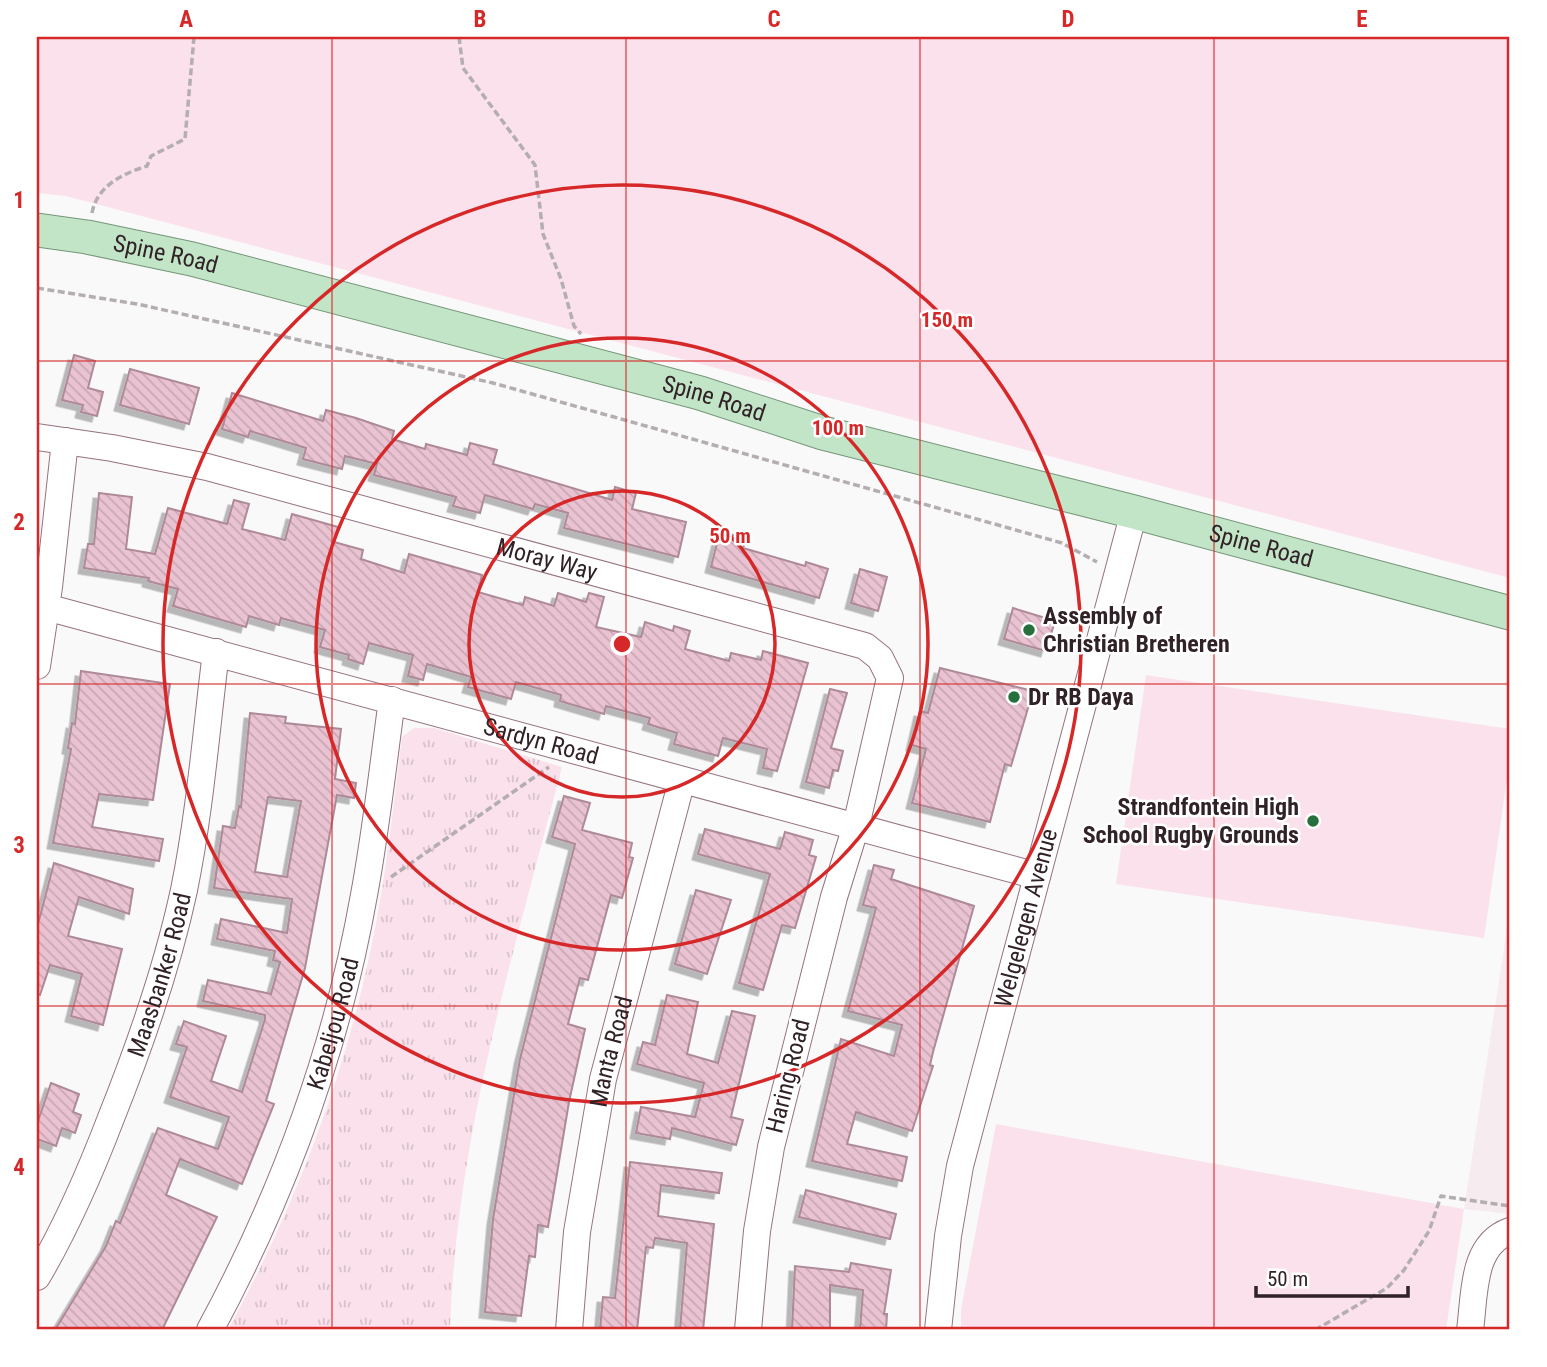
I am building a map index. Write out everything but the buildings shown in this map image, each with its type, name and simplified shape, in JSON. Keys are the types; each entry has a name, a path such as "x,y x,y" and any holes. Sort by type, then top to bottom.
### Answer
{"main road":[{"name":"Spine Road","path":"37,230 87,237 192,259 700,393 823,433 1134,512 1510,613"}],"street":[{"name":"Moray Way","path":"37,437 208,467 865,646 880,658 890,678 856,826"},
{"path":"37,666 65,441"},
{"name":"Welgelegen Avenue","path":"938,1330 948,1236 960,1166 1134,512"},
{"name":"Sardyn Road","path":"46,607 1037,876"},
{"name":"Maasbanker Road","path":"37,1277 82,1191 145,1033 164,973 184,890 200,794 216,652"},
{"name":"Kabeljou Road","path":"211,1330 237,1281 280,1185 316,1085 364,896 392,700"},
{"name":"Manta Road","path":"569,1330 577,1232 603,1079 682,780"},
{"name":"Haring Road","path":"748,1330 757,1231 771,1147 827,923 856,826"},
{"path":"1470,1330 1483,1251 1498,1235 1510,1231"}],"path":[{"path":"87,237 94,198 128,172 147,166 151,156 185,139 194,37"},
{"path":"459,37 463,68 536,165 543,234 561,279 574,327 583,337"},
{"path":"37,288 137,304 494,383 1062,543 1118,572"},
{"path":"364,896 573,750"},
{"path":"1315,1330 1383,1291 1395,1279 1429,1231 1441,1196 1510,1206"}],"shaded area":[{"path":"1510,909 1510,1214 1464,1209"}],"green space":[{"path":"37,37 1510,37 1510,578 66,196 37,193"},
{"name":"Strandfontein High School Rugby Grounds","path":"1146,675 1510,729 1510,758 1484,938 1116,884"},
{"path":"414,728 434,728 562,767 507,976 475,1116 463,1187 450,1330 228,1330 293,1196 329,1102 344,1054 380,904 402,737"},
{"path":"996,1124 1464,1209 1446,1330 961,1330 961,1310"}],"place":[{"name":"Assembly of Christian Bretheren","path":"1029,630"},
{"name":"Dr RB Daya","path":"1014,697"},
{"name":"Strandfontein High School Rugby Grounds","path":"1313,821"}]}
